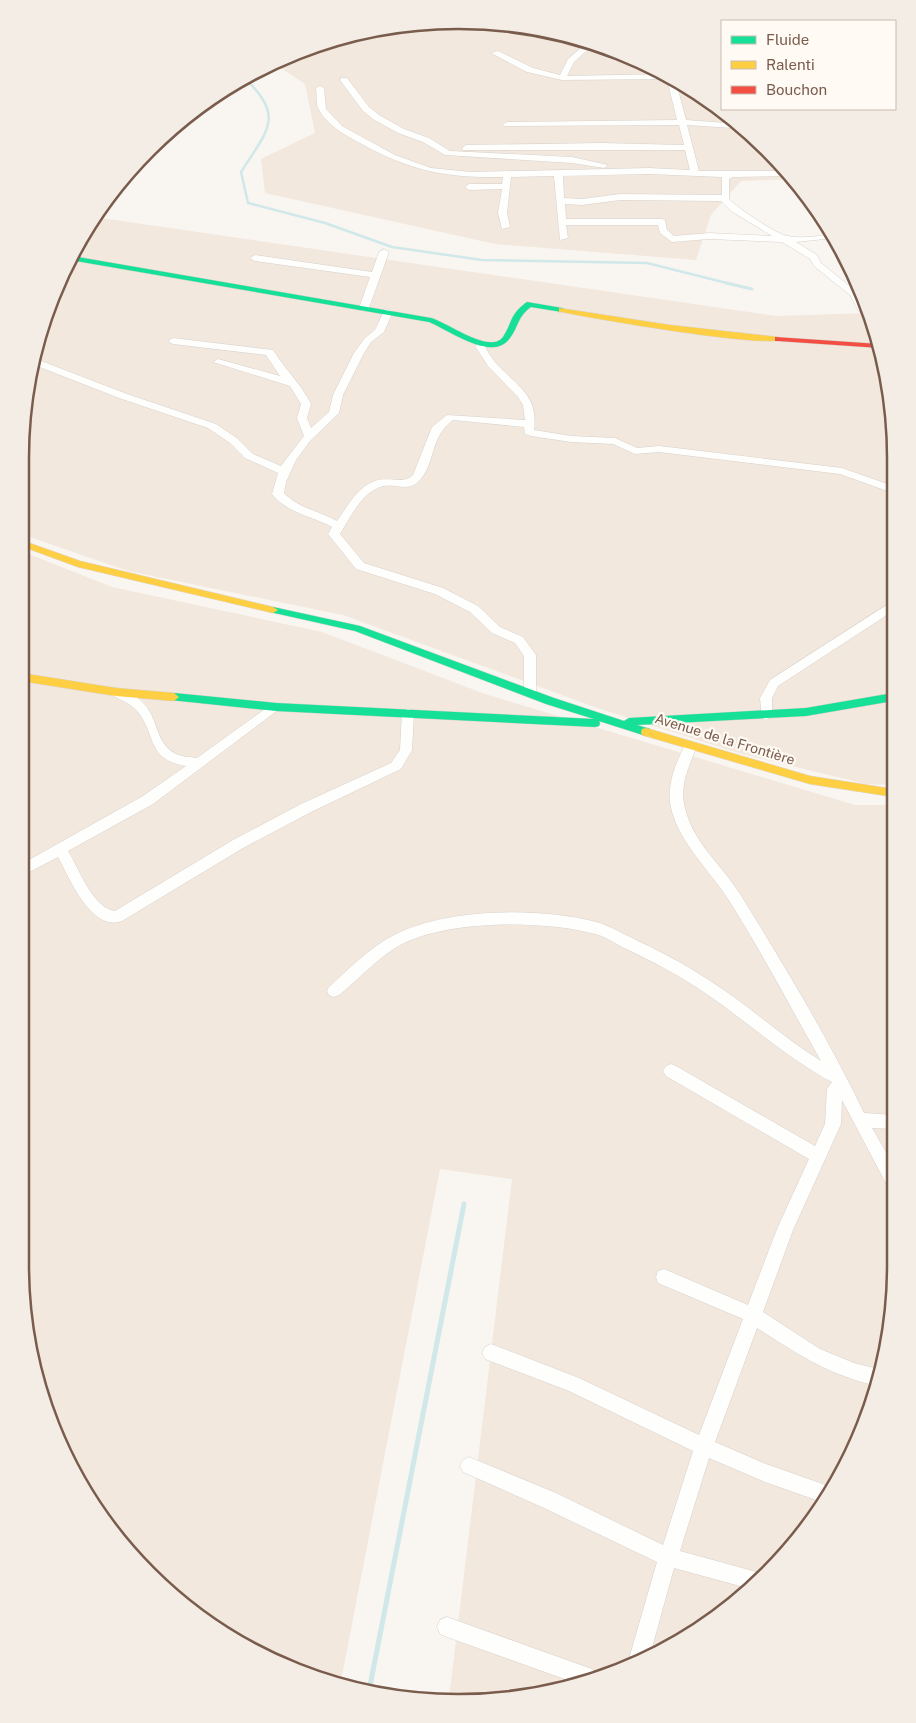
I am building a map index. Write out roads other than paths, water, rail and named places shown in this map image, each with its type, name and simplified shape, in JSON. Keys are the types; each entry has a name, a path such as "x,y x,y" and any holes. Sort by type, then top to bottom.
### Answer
{"street":[{"path":"562,78 571,61 585,48"},
{"path":"495,53 530,70 562,78 654,76"},
{"path":"344,80 366,109 376,117 401,131 458,149 502,146 690,148"},
{"path":"673,86 696,173"},
{"path":"320,88 325,115 351,136 416,167 447,173 507,174 637,171 780,174"},
{"path":"507,124 682,122 730,126"},
{"path":"426,140 448,153 465,156 572,160 618,165 637,171"},
{"path":"558,172 562,201 563,238"},
{"path":"505,227 501,210 507,186 507,174"},
{"path":"723,198 726,196 725,178 734,174"},
{"path":"469,187 507,186"},
{"path":"562,201 588,201 615,197 658,205 723,198"},
{"path":"723,198 734,209 814,257 817,264 854,294 859,306"},
{"path":"658,205 663,231 672,238 709,236 808,240 826,237"},
{"path":"562,222 662,222"},
{"path":"364,308 374,275 384,252"},
{"path":"255,258 374,275"},
{"path":"78,259 388,311 445,325 480,346 494,346 506,340 517,312 530,304 639,326 714,335 873,346"},
{"path":"337,527 318,515 299,510 283,501 278,494 285,472 295,452 309,436 334,414 338,394 352,370 359,353 368,340 379,332 388,311"},
{"path":"173,341 268,352 284,374 295,384 306,404 302,418 309,436"},
{"path":"480,346 484,358 521,394 528,405 529,432 531,433 571,439 615,441 635,451 667,450 842,471 887,488"},
{"path":"218,362 295,384"},
{"path":"39,365 212,426 234,441 248,456 285,472"},
{"path":"530,424 451,417 437,426 414,482 376,484 356,500 334,534 360,566 439,591 474,610 496,630 519,640 529,652 532,661 530,694"},
{"name":"Avenue de la Frontière","path":"29,546 78,564 160,585 357,628 530,694 615,723 810,780 871,792 887,793"},
{"path":"766,714 764,699 767,691 774,683 887,609"},
{"path":"29,678 116,692 276,707 615,723 806,712 887,697"},
{"path":"116,692 138,704 149,716 161,747 168,756 200,763"},
{"path":"29,867 134,808 200,763 276,707"},
{"path":"60,849 90,901 104,915 117,917 238,844 306,808 396,766 406,750 408,713"},
{"path":"692,746 679,774 677,792 678,808 686,828 698,850 734,896 841,1081 859,1120 887,1170"},
{"path":"334,992 393,943 424,931 448,925 490,921 565,921 598,928 648,953 711,989 841,1081"},
{"path":"671,1071 819,1157"},
{"path":"640,1653 668,1557 704,1447 785,1229 833,1124 835,1089 841,1081"},
{"path":"859,1120 887,1122"},
{"path":"664,1277 753,1315 814,1355 854,1372 873,1376"},
{"path":"491,1353 573,1384 704,1447 765,1473 822,1493"},
{"path":"469,1466 549,1500 668,1557 751,1579"},
{"path":"447,1627 582,1676"}],"waterway":[{"path":"249,83 265,103 269,114 264,135 241,172 248,203 325,223 392,247 482,260 647,263 731,284"},
{"path":"726,283 752,289"},
{"path":"370,1685 464,1204"}]}
